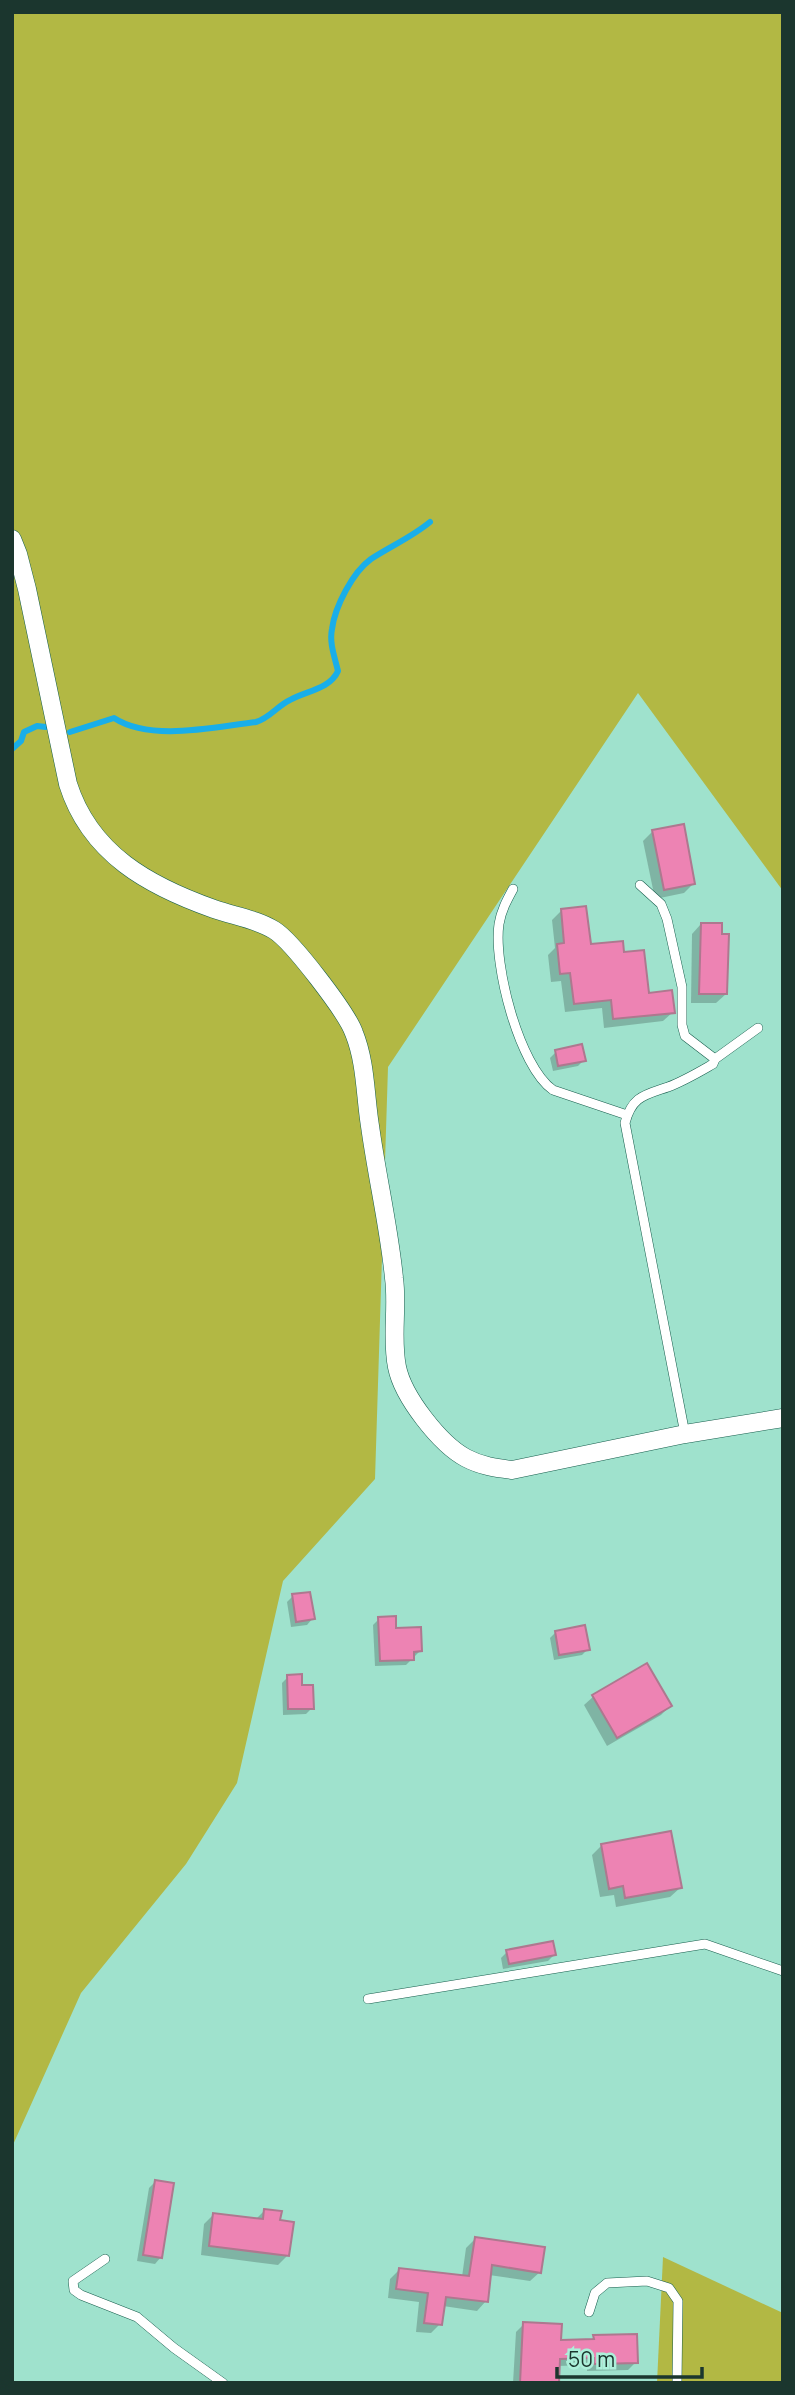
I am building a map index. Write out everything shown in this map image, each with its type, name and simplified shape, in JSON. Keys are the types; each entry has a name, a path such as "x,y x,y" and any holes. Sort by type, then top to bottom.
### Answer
{"street":[{"path":"12,539 19,554 68,784 84,822 110,853 175,895 258,921 276,931 291,943 354,1031 362,1059 369,1123 394,1277 398,1369 404,1385 432,1429 465,1458 486,1466 512,1470 685,1433 783,1418"}],"lane":[{"path":"640,885 661,904 667,919 682,987 682,1025 685,1036 715,1059"},
{"path":"513,889 503,910 499,938 515,1031 523,1049 542,1083 553,1090 627,1115"},
{"path":"685,1433 625,1123 629,1109 637,1100 650,1091 668,1087 713,1065 715,1059 758,1028"},
{"path":"368,1999 705,1944 783,1971"},
{"path":"104,2259 73,2281 74,2290 137,2317 223,2383"},
{"path":"589,2312 595,2293 607,2283 647,2281 669,2288 678,2301 677,2383"}],"shaded area":[{"path":"12,12 783,12 783,891 638,693 388,1067 375,1479 283,1581 237,1783 186,1864 81,1993 12,2147"},
{"path":"663,2257 783,2313 783,2383 657,2383"}],"building":[{"path":"684,824 695,884 664,890 652,830"},
{"path":"586,906 591,944 623,941 624,952 644,950 649,993 672,990 675,1013 613,1019 611,1000 574,1004 570,973 560,974 557,944 564,943 561,909"},
{"path":"701,923 722,923 722,934 729,934 727,994 699,994"},
{"path":"582,1044 586,1061 558,1066 555,1050"},
{"path":"310,1592 315,1619 296,1622 292,1594"},
{"path":"396,1616 396,1628 421,1627 422,1651 414,1652 414,1660 380,1661 378,1617"},
{"path":"585,1625 590,1650 559,1655 555,1631"},
{"path":"647,1663 672,1706 617,1738 592,1695"},
{"path":"302,1674 302,1685 313,1685 314,1709 288,1709 287,1675"},
{"path":"671,1831 682,1888 625,1898 623,1886 609,1889 601,1844"},
{"path":"553,1941 556,1955 509,1964 506,1950"},
{"path":"155,2180 174,2183 162,2258 143,2255"},
{"path":"264,2209 282,2211 280,2220 294,2222 289,2256 209,2246 213,2213 263,2219"},
{"path":"475,2237 545,2247 541,2273 492,2265 488,2302 446,2297 442,2325 424,2323 428,2293 396,2289 399,2268 469,2276"},
{"path":"523,2322 562,2324 561,2340 594,2339 593,2335 637,2334 638,2363 594,2364 594,2358 560,2359 559,2383 520,2383"}],"waterway":[{"path":"70,732 114,718 129,725 164,731 256,722 290,700 324,686 338,671 331,634 346,590 371,559 430,522"},
{"path":"12,749 21,741 24,732 37,726 46,727"}]}
